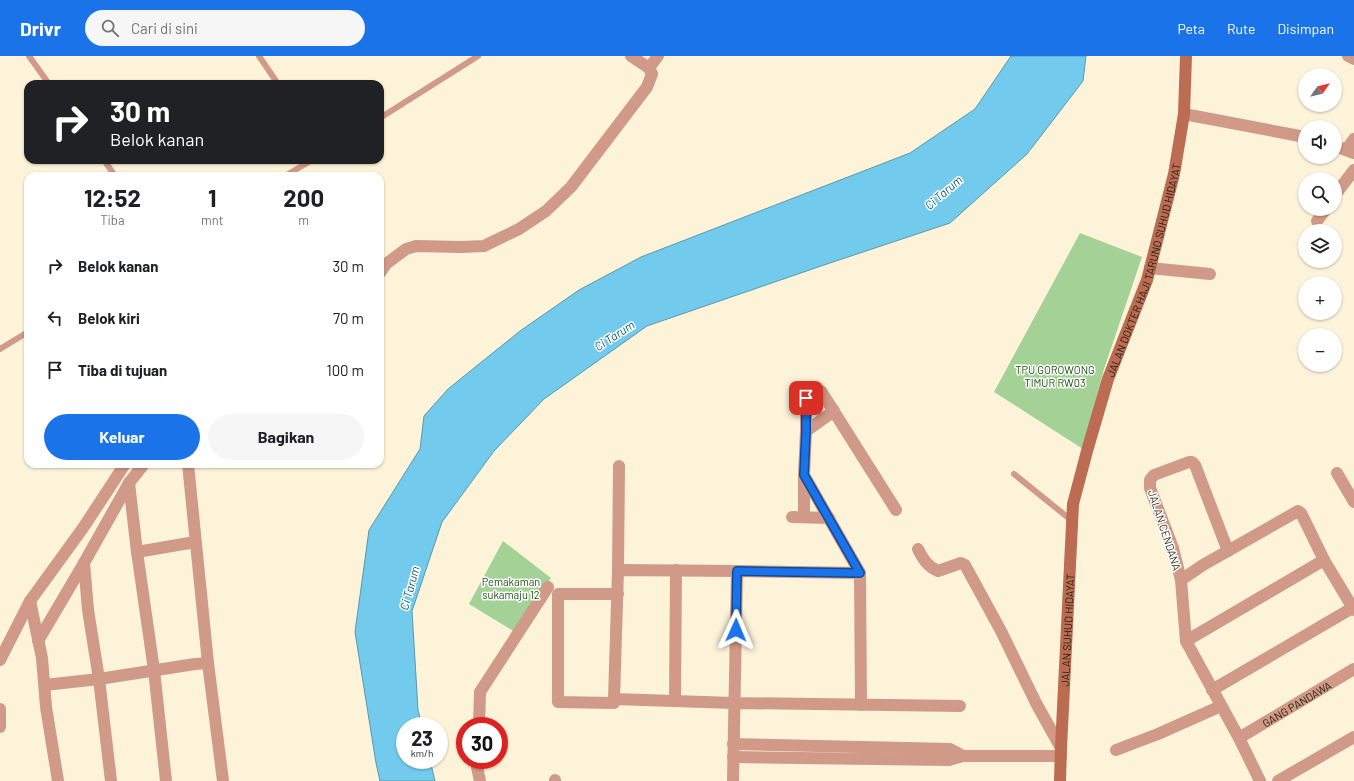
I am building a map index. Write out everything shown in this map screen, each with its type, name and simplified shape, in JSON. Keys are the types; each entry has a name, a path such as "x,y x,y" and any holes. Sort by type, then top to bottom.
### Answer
{"street":[{"path":"384,267 406,249 416,246 484,246 520,229 546,211 571,187 651,80 652,74 649,68 631,56"},
{"path":"649,68 658,56"},
{"name":"JALAN DOKTER HAJI TARUNO SUHUD HIDAYAT","path":"1078,480 1108,379 1147,280 1174,174 1184,114 1186,56"},
{"path":"1348,56 1354,59"},
{"path":"1184,114 1298,136"},
{"path":"1345,150 1354,139"},
{"path":"1342,186 1354,170"},
{"path":"1317,221 1321,216"},
{"path":"1150,268 1210,274"},
{"path":"821,391 896,510"},
{"path":"806,398 804,475 798,517 829,518"},
{"path":"806,431 834,411"},
{"name":"JALAN CENDANA","path":"1181,580 1173,548 1150,488 1150,480 1154,475 1189,462 1192,462 1195,465 1228,551"},
{"path":"618,594 558,594 558,702 614,704 618,594 619,466"},
{"path":"0,660 30,600 83,528 122,468"},
{"path":"38,641 129,483 141,468"},
{"path":"188,468 208,663 223,781"},
{"path":"1337,473 1354,502"},
{"path":"804,475 860,573 861,705"},
{"name":"JALAN SUHUD HIDAYAT","path":"1060,781 1072,520 1073,504 1078,480"},
{"path":"129,483 137,552 154,670 166,781"},
{"path":"1212,690 1354,608 1324,560 1301,513 1298,511 1203,565 1181,580 1186,642 1212,690 1239,738 1260,781"},
{"path":"137,552 195,542"},
{"path":"733,757 949,760 963,756 1061,752 1001,631 965,565 961,563 938,571 931,568 925,562 918,550"},
{"path":"1186,642 1324,560"},
{"path":"84,563 88,610 99,679 111,781"},
{"path":"618,570 860,573"},
{"path":"675,701 676,570"},
{"path":"733,781 737,571"},
{"path":"479,717 480,692 548,587"},
{"path":"30,600 42,658 46,707 58,781"},
{"path":"44,685 99,679 208,663"},
{"name":"GANG PANDAWA","path":"1239,738 1354,669"},
{"path":"614,698 734,703 960,706"},
{"path":"1116,750 1158,734 1221,706"},
{"path":"0,709 0,728"},
{"path":"1278,781 1354,737"},
{"path":"733,744 950,750 963,756"},
{"path":"477,769 480,781"}],"lane":[{"path":"29,56 46,80"},
{"path":"259,56 275,80"},
{"path":"384,115 478,56"},
{"path":"292,172 305,164"},
{"path":"0,349 24,334"},
{"path":"1014,474 1072,520"}],"green space":[{"name":"TPU GOROWONG TIMUR RW03","path":"1080,233 1142,257 1104,369 1083,449 994,392"},
{"name":"Pemakaman sukamaju 12","path":"503,541 551,578 515,632 469,604"}],"water":[{"name":"Ci Tarum","path":"1011,56 1086,56 1083,81 1027,154 950,223 647,326 544,399 494,451 442,522 412,611 418,710 420,717 396,717 396,769 432,769 435,781 380,781 355,632 369,530 420,449 424,416 448,389 520,331 579,290 641,257 910,153 975,109"}],"route":[{"path":"736,630 737,571 860,573 804,475 806,398"}]}
